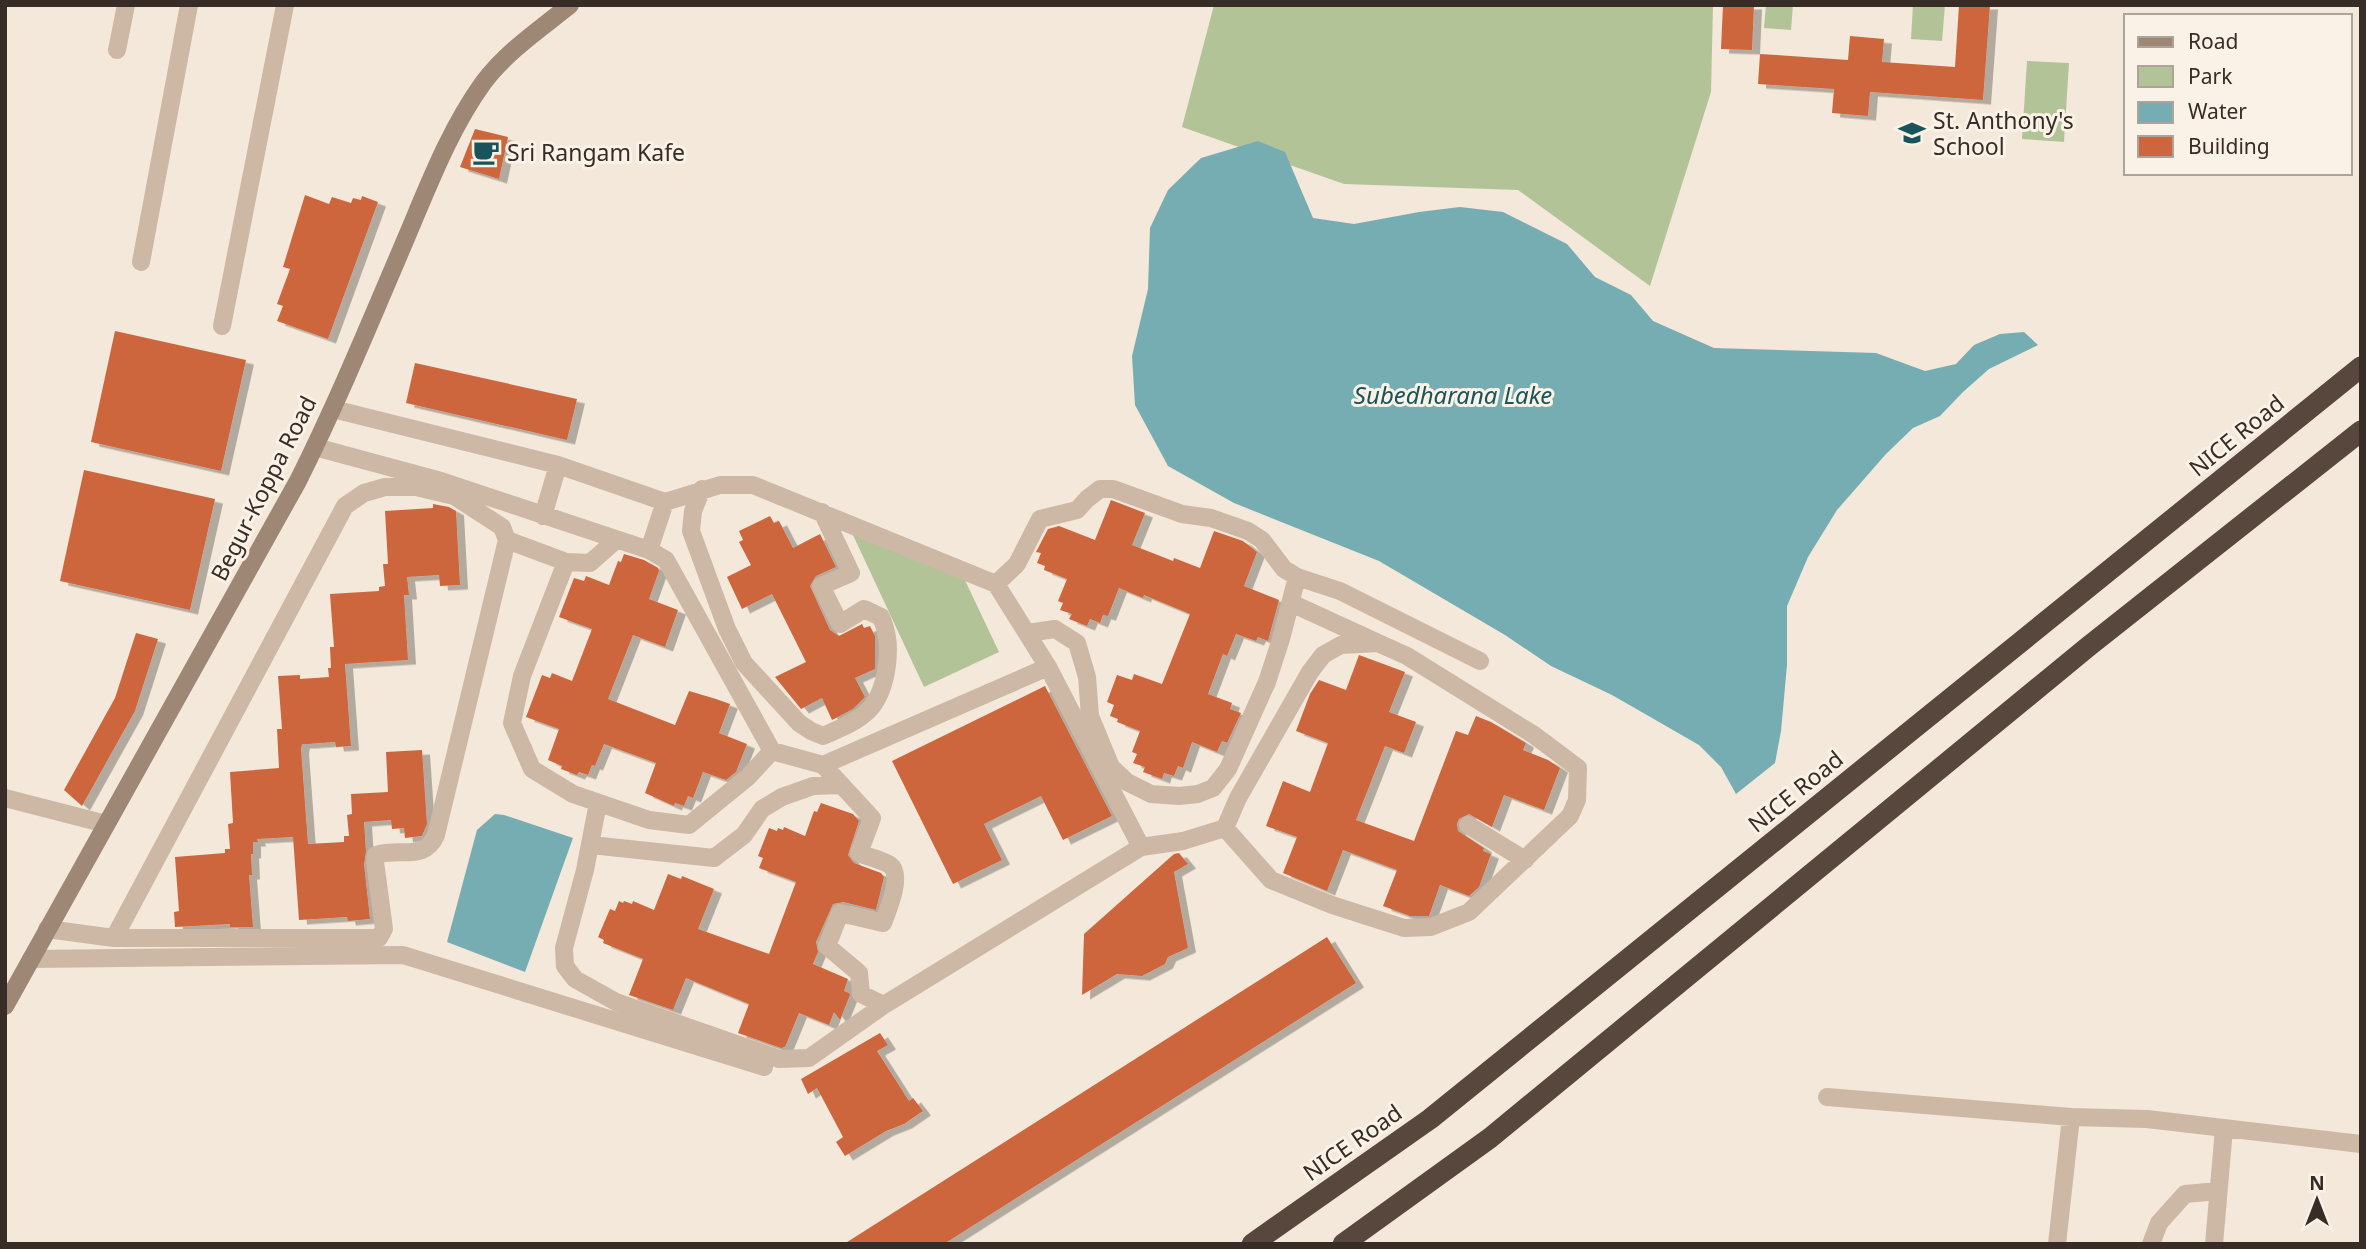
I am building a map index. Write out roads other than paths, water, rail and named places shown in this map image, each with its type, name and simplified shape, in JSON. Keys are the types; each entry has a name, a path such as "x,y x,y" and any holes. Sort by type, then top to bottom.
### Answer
{"highway":[{"name":"NICE Road","path":"1252,1244 1430,1119 2361,367"},
{"path":"1343,1244 1490,1138 2078,655 2361,431"}],"main road":[{"name":"Begur-Koppa Road","path":"5,1006 315,447 430,183 468,107 483,83 504,58 570,5"}],"street":[{"path":"117,50 126,5"},
{"path":"141,262 190,5"},
{"path":"222,326 285,5"},
{"path":"333,409 558,465 665,502 720,485 753,485 996,583 1048,667 1142,847"},
{"path":"315,447 441,481 649,550 666,560 772,751 823,765 872,818 859,853 890,865 897,878 883,922 840,913 827,946 859,973 861,994 884,1005"},
{"path":"543,516 558,465"},
{"path":"47,929 114,938 379,938 384,929 376,855 426,851 436,835 507,540 502,527 454,496 416,487 385,487 364,493 345,506 114,938"},
{"path":"702,489 693,511 691,531 727,629 744,663 799,723 811,732 823,736 849,725 873,707 884,688 889,648 881,617 864,609 840,624 835,615 821,586 851,573 822,512"},
{"path":"996,583 1017,564 1040,519 1077,510 1100,489 1113,489 1182,514 1211,518 1248,531 1262,540 1284,569 1297,577 1340,591 1480,661"},
{"path":"649,550 665,502"},
{"path":"507,540 566,562 590,563 616,540"},
{"path":"566,562 522,676 512,723 532,769 573,794 598,803 649,820 689,825 748,777 772,751"},
{"path":"1027,633 1055,629 1077,643 1087,677 1090,716 1111,767 1127,782 1151,794 1179,796 1213,788 1228,769 1266,682 1297,577"},
{"path":"1225,828 1271,880 1332,905 1404,928 1431,927 1469,912 1570,816 1577,800 1578,768 1534,735 1408,656 1290,603"},
{"path":"598,803 591,845 564,948 565,966 575,979 616,1002 779,1059 808,1058 884,1005 1142,847 1183,841 1225,828 1238,798 1310,672 1323,655 1341,645 1378,643"},
{"path":"823,765 1048,667"},
{"path":"591,845 714,858 744,835 762,809 782,797 813,786 841,785"},
{"path":"5,799 106,824"},
{"path":"1468,825 1525,860"},
{"path":"31,959 403,955 764,1067"},
{"path":"1827,1097 2071,1117 2147,1119 2361,1144"},
{"path":"2057,1244 2071,1117"},
{"path":"2214,1244 2224,1129"},
{"path":"2151,1244 2159,1223 2185,1194 2218,1191"}],"water":[{"name":"Subedharana Lake","path":"1258,141 1285,152 1313,218 1354,224 1460,207 1503,212 1567,244 1595,277 1631,295 1653,321 1714,348 1876,353 1925,371 1956,364 1974,345 2000,334 2024,332 2038,345 1989,369 1940,416 1913,428 1886,454 1837,510 1808,557 1787,606 1787,665 1775,763 1736,794 1721,767 1699,745 1612,695 1551,666 1505,635 1379,561 1234,503 1168,466 1135,405 1132,356 1148,289 1150,228 1168,190 1201,158"},
{"path":"495,814 573,838 525,972 447,942 477,830"}],"place":[{"name":"St. Anthony's School","path":"1912,133"},
{"name":"Sri Rangam Kafe","path":"486,152"}]}
